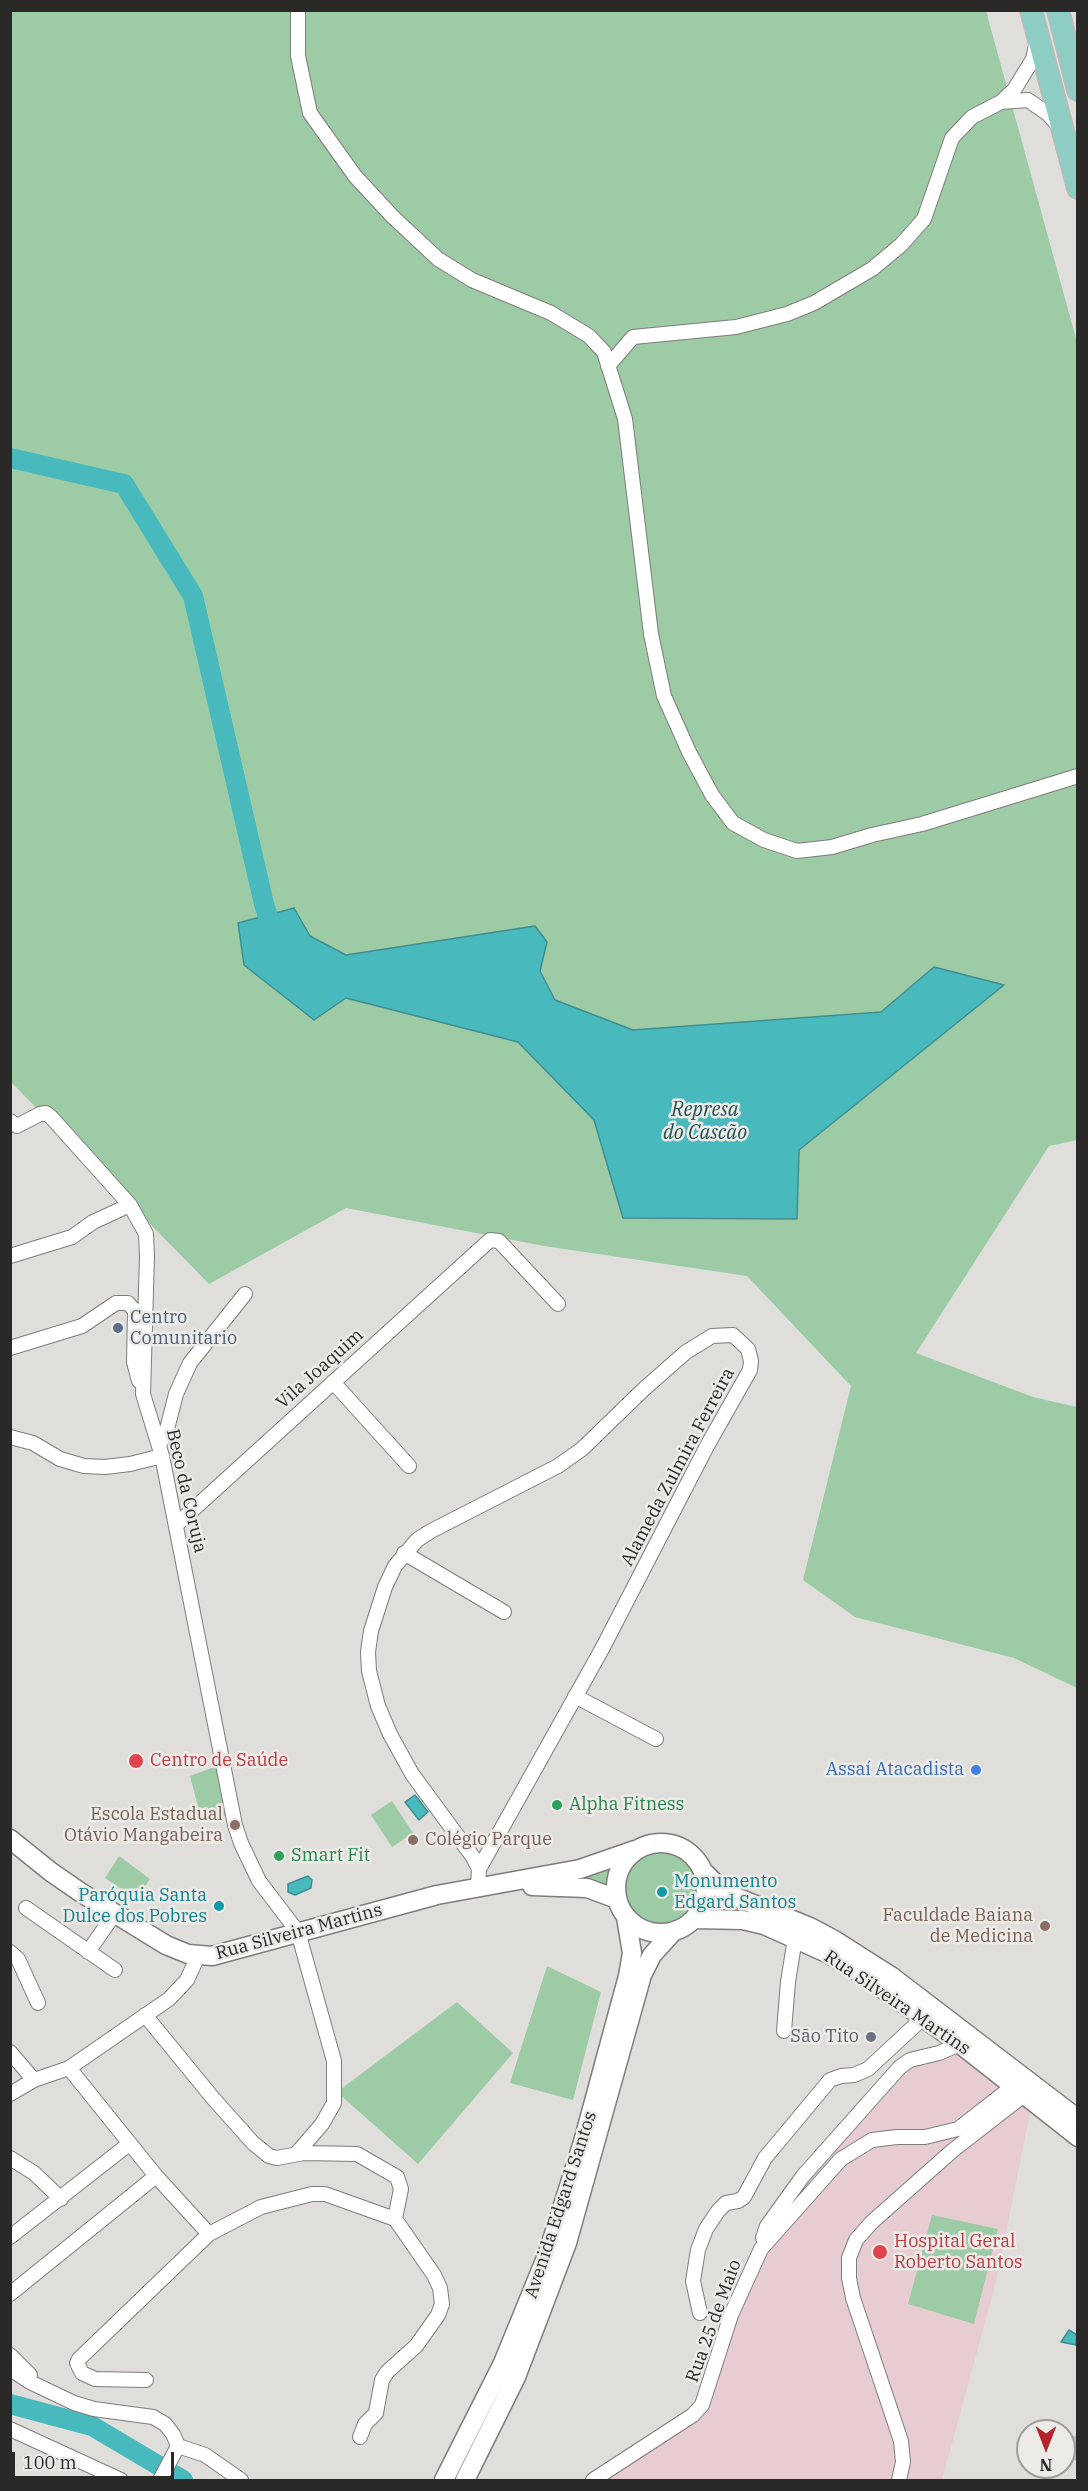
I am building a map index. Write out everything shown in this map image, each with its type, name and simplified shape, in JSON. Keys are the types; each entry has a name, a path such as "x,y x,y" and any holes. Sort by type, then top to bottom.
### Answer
{"main road":[{"path":"1031,10 1077,188"},
{"path":"1058,10 1077,90"},
{"name":"Rua Silveira Martins","path":"10,1839 51,1872 166,1945 198,1956 225,1954 437,1894 478,1878 531,1886 587,1888 617,1899"},
{"path":"655,1842 676,1844 694,1855 705,1873 707,1889 704,1905 695,1919 673,1932 656,1933 639,1928 626,1917 617,1899 616,1881 622,1863 635,1850 655,1842"},
{"name":"Rua Silveira Martins","path":"512,1882 530,1876 580,1869 635,1850"},
{"name":"Rua Silveira Martins","path":"705,1873 721,1889 731,1895 810,1927 876,1966 1077,2137"},
{"name":"Avenida Edgard Santos","path":"444,2481 511,2347 535,2289 554,2234 583,2142 628,1976 631,1947 626,1917"},
{"name":"Rua Silveira Martins","path":"695,1919 743,1920 764,1925 829,1954 1022,2088 1077,2119"},
{"name":"Avenida Edgard Santos","path":"465,2481 516,2377 567,2244 642,1975 652,1955 673,1932"}],"street":[{"path":"298,10 298,56 310,112 355,176 392,216 438,259 472,280 551,313 589,336 604,352 624,419 649,623 664,696 689,752 712,795 733,823 764,840 797,851 832,847 922,824 1077,776"},
{"path":"608,366 633,338 736,327 787,314 814,303 872,269 901,245 924,219 952,138 972,117 1000,102 1014,90 1033,59 1038,38"},
{"path":"1023,76 1022,85 1028,100 1048,114 1062,129"},
{"path":"1000,102 1028,100"},
{"name":"Beco da Coruja","path":"10,1121 17,1126 45,1113 130,1205 146,1234 143,1394 161,1450 214,1726 241,1843 259,1881 298,1932"},
{"path":"10,1256 72,1237 93,1222 130,1205"},
{"name":"Vila Joaquim","path":"176,1525 488,1241 493,1239 499,1241 558,1304"},
{"path":"10,1437 33,1443 60,1459 84,1466 105,1467 130,1464 161,1450 176,1394 189,1364 245,1294"},
{"path":"10,1348 82,1326 116,1304 128,1303 135,1311 134,1362 143,1394"},
{"name":"Alameda Zulmira Ferreira","path":"726,1334 740,1340 748,1349 751,1361 750,1370 478,1878 466,1845 412,1774 390,1734 372,1686 368,1652 371,1630 385,1587 404,1553 430,1531 558,1466 582,1449 644,1389 702,1341 726,1334"},
{"path":"333,1382 409,1466"},
{"path":"404,1553 504,1612"},
{"path":"575,1695 656,1739"},
{"path":"26,1908 115,1970"},
{"path":"88,1952 115,1913"},
{"path":"297,2153 328,2114 333,2103 335,2087 334,2061 298,1932"},
{"path":"784,2031 795,1938"},
{"path":"10,1952 18,1959 38,2003"},
{"path":"10,2094 34,2080 69,2068 145,2015 179,1989 187,1980 198,1956"},
{"path":"145,2015 178,2058 254,2143 269,2156 277,2158 297,2153 357,2154 397,2177 402,2189 395,2219"},
{"path":"700,2313 693,2281 698,2250 706,2229 718,2211 726,2203 738,2201 744,2197 765,2158 830,2080 840,2076 854,2075 868,2069 923,2018"},
{"path":"761,2249 767,2226 785,2199 884,2083 910,2060 939,2053 960,2044"},
{"path":"10,2052 34,2080"},
{"path":"69,2068 129,2144 208,2234"},
{"path":"899,2481 903,2462 902,2441 853,2298 849,2278 849,2258 856,2240 872,2223 1022,2088"},
{"name":"Rua 25 de Maio","path":"593,2481 693,2415 702,2405 731,2315 761,2249 810,2191 850,2151 872,2140 897,2136 925,2137 958,2129 1022,2088"},
{"path":"10,2237 129,2144"},
{"path":"10,2158 34,2173 61,2199"},
{"path":"10,2294 156,2176"},
{"path":"146,2380 95,2379 82,2373 77,2363 208,2234 243,2215 279,2201 312,2194 326,2194 395,2219 434,2275 440,2288 442,2304 438,2316 416,2346 387,2372 382,2380 376,2413 364,2424 360,2437"},
{"path":"10,2355 44,2389"},
{"path":"10,2368 44,2389 94,2409 153,2416 165,2424 173,2434 178,2446 205,2455 241,2481"},
{"path":"10,2429 121,2481"},
{"path":"160,2481 178,2446"}],"shaded area":[{"name":"Hospital Geral Roberto Santos","path":"959,2052 1031,2108 996,2282 942,2480 599,2480 703,2414 769,2223 910,2066"}],"green space":[{"path":"10,11 986,11 1077,342 1077,1140 1049,1146 916,1353 1033,1397 1077,1407 1077,1688 1014,1658 855,1617 803,1580 851,1386 747,1276 544,1246 346,1208 209,1284 11,1082","holes":["293,908 310,936 346,955 535,926 547,942 540,971 555,1000 633,1030 881,1012 934,967 1003,986 799,1150 623,1218 594,1120 518,1042 346,998"]},
{"path":"217,1766 228,1815 202,1822 190,1776"},
{"path":"392,1801 413,1833 392,1847 371,1815"},
{"path":"654,1851 668,1851 682,1857 692,1867 698,1881 698,1895 692,1909 682,1919 668,1925 654,1925 640,1919 630,1909 624,1895 624,1881 630,1867 640,1857"},
{"path":"119,1856 150,1879 136,1899 105,1878"},
{"path":"613,1863 610,1891 533,1882"},
{"path":"547,1966 601,1992 573,2100 510,2083"},
{"path":"457,2002 513,2053 418,2164 337,2092"},
{"path":"932,2215 998,2229 974,2324 908,2304"},
{"path":"1076,2437 1077,2437 1076,2461"}],"water":[{"name":"Represa do Cascão","path":"294,908 310,936 346,955 535,926 547,942 540,971 555,1000 633,1030 881,1012 934,967 1004,985 799,1150 797,1219 623,1218 594,1120 518,1042 346,998 314,1020 244,965 238,923"},
{"path":"415,1795 428,1812 419,1820 405,1802"},
{"path":"308,1876 312,1880 311,1888 295,1895 288,1892 288,1884"},
{"path":"1069,2330 1077,2335 1076,2345 1061,2342"}],"waterway":[{"path":"10,458 124,484 193,596 264,904 276,941"},
{"path":"10,2404 92,2426 183,2480"}],"place":[{"name":"Centro Comunitario","path":"118,1328"},
{"name":"Centro de Saúde","path":"136,1761"},
{"name":"Assaí Atacadista","path":"976,1770"},
{"name":"Alpha Fitness","path":"557,1805"},
{"name":"Escola Estadual Otávio Mangabeira","path":"235,1825"},
{"name":"Colégio Parque","path":"413,1840"},
{"name":"Smart Fit","path":"279,1856"},
{"name":"Monumento Edgard Santos","path":"662,1892"},
{"name":"Paróquia Santa Dulce dos Pobres","path":"219,1906"},
{"name":"Faculdade Baiana de Medicina","path":"1045,1926"},
{"name":"São Tito","path":"871,2037"},
{"name":"Hospital Geral Roberto Santos","path":"880,2252"}]}
